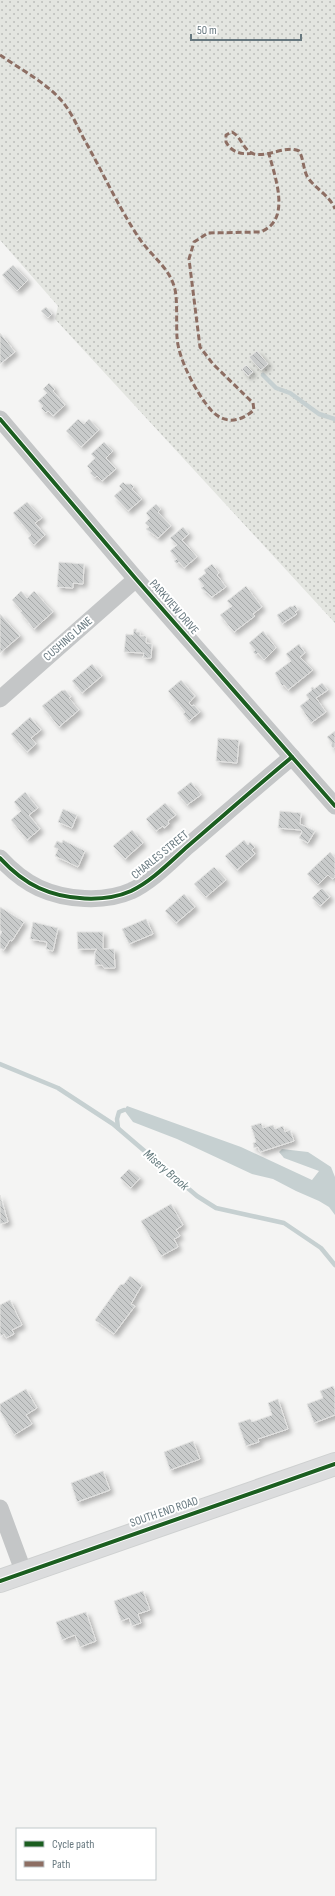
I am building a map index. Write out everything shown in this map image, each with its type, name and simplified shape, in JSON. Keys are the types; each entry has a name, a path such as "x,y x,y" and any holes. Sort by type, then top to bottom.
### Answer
{"street":[{"name":"PARKVIEW DRIVE","path":"0,418 136,579 335,806"},
{"name":"CUSHING LANE","path":"0,699 136,579"},
{"name":"CHARLES STREET","path":"0,858 25,880 39,888 55,893 87,898 105,897 130,891 156,874 292,757"},
{"name":"SOUTH END ROAD","path":"0,1581 335,1464"},
{"path":"0,1508 24,1573"}],"shaded area":[{"path":"0,0 335,0 335,623 55,319 58,306 0,240"},
{"path":"127,1106 241,1147 312,1180 319,1171 284,1158 279,1152 282,1149 308,1152 331,1167 335,1177 335,1215 329,1207 319,1201 273,1179 252,1174 177,1139 133,1122 124,1110"}],"building":[{"path":"13,265 28,280 17,291 2,275"},
{"path":"46,307 52,314 48,318 41,311"},
{"path":"0,333 15,352 0,364"},
{"path":"257,351 268,364 261,370 249,357"},
{"path":"246,365 253,372 248,376 242,369"},
{"path":"49,383 55,389 53,391 65,405 53,416 48,411 46,413 41,408 43,406 38,401 47,393 43,389"},
{"path":"78,419 84,424 89,419 99,430 81,447 66,431"},
{"path":"104,442 113,451 106,458 116,469 102,481 97,476 95,478 90,473 92,471 87,466 95,458 91,454"},
{"path":"123,482 125,484 131,484 134,487 132,489 142,499 128,511 114,496 122,489 119,486"},
{"path":"27,502 42,518 35,523 45,535 34,545 28,538 31,535 13,513"},
{"path":"156,504 161,509 158,512 171,526 158,538 146,529 149,527 145,523 150,518 146,513"},
{"path":"183,527 189,534 182,540 197,557 184,568 179,562 177,564 174,561 177,559 170,551 177,545 170,538"},
{"path":"59,562 84,564 83,584 73,583 73,588 57,587"},
{"path":"212,564 219,573 217,575 226,587 212,597 201,588 204,586 198,579 206,573 204,570"},
{"path":"246,586 262,607 253,614 255,616 234,632 220,615 232,606 227,601"},
{"path":"21,591 27,598 34,591 53,612 34,629 20,612 22,611 12,600"},
{"path":"295,605 298,610 295,612 297,614 282,624 277,615"},
{"path":"0,614 20,636 0,653"},
{"path":"134,629 137,629 136,632 140,632 140,636 146,636 146,643 152,644 151,658 143,658 144,653 124,652 126,634 133,635"},
{"path":"263,631 276,648 264,660 258,653 256,655 253,652 255,650 249,643"},
{"path":"299,644 305,653 300,657 313,670 288,690 284,685 282,686 275,673 291,661 286,654"},
{"path":"92,664 102,676 82,693 72,681"},
{"path":"181,680 195,696 189,703 192,706 194,705 200,712 189,721 183,714 185,712 168,691"},
{"path":"322,683 328,690 316,698 326,712 311,723 300,706 309,699 306,695 312,690 311,688 313,687 314,689"},
{"path":"65,690 71,697 69,698 79,710 59,727 42,706 61,691"},
{"path":"30,717 41,730 31,738 36,744 27,752 11,734"},
{"path":"335,731 335,747 333,748 331,745 332,743 327,737"},
{"path":"218,738 239,740 237,763 216,761"},
{"path":"191,782 201,795 187,805 177,793"},
{"path":"25,792 38,808 29,815 40,829 27,840 11,820 21,811 14,802"},
{"path":"165,803 176,815 168,821 169,824 164,828 163,826 156,831 146,819"},
{"path":"63,809 77,815 72,828 58,822"},
{"path":"280,811 301,813 300,824 315,831 308,843 299,838 302,832 301,830 278,828"},
{"path":"132,830 143,843 125,859 113,846"},
{"path":"63,840 85,851 78,867 55,856 58,849 54,847 57,841 62,843"},
{"path":"244,840 248,845 250,842 255,847 252,850 255,854 237,870 225,856"},
{"path":"330,852 335,858 335,877 333,879 328,875 318,885 307,874"},
{"path":"214,867 226,880 206,897 194,884"},
{"path":"322,888 330,897 320,906 312,898"},
{"path":"184,894 195,907 176,923 165,911"},
{"path":"0,907 24,922 12,941 10,940 4,950 0,948 0,935 2,932 0,930"},
{"path":"146,919 153,934 129,944 122,929"},
{"path":"33,922 58,928 53,951 46,949 47,942 30,939"},
{"path":"77,932 103,932 103,949 114,949 115,968 104,968 102,965 95,965 95,952 97,949 78,949"},
{"path":"261,1123 263,1128 273,1125 275,1129 283,1126 285,1132 290,1130 294,1141 260,1152 258,1147 254,1148 253,1143 256,1142 251,1126"},
{"path":"129,1169 140,1178 131,1188 120,1178"},
{"path":"0,1195 8,1222 0,1224"},
{"path":"171,1204 183,1225 176,1230 180,1236 174,1239 178,1247 161,1256 141,1221"},
{"path":"130,1276 142,1285 131,1304 135,1306 114,1334 95,1320 120,1285 124,1284"},
{"path":"10,1300 22,1325 12,1330 14,1334 6,1338 4,1334 1,1336 0,1334 0,1305"},
{"path":"333,1386 335,1391 335,1415 314,1423 307,1404 323,1398 320,1391"},
{"path":"26,1389 37,1408 26,1415 32,1424 14,1435 0,1411 0,1404"},
{"path":"278,1399 288,1429 258,1439 259,1442 246,1446 238,1423 250,1419 252,1422 272,1415 268,1403"},
{"path":"193,1441 200,1459 170,1470 164,1452"},
{"path":"103,1471 110,1490 77,1502 71,1483"},
{"path":"143,1591 150,1610 138,1614 141,1623 132,1626 129,1618 121,1621 114,1601"},
{"path":"86,1612 96,1641 80,1647 75,1635 62,1640 56,1622"}],"waterway":[{"path":"263,375 276,388 290,393 319,414 335,419"},
{"name":"Misery Brook","path":"0,1064 58,1088 113,1124 197,1196 216,1208 284,1223 321,1248 335,1265"},
{"path":"118,1128 117,1119 119,1112 124,1110"}],"marked path":[{"path":"0,55 48,87 68,109 130,223 142,242 163,266 171,279 176,296 178,346 185,366 194,386 211,410 216,415 227,420 238,419 249,414 254,410 253,403 213,364 200,347 189,259 194,242 208,233 260,232 270,226 276,218 279,198 275,174 269,154"},
{"path":"253,153 249,154 245,154 234,151 228,146 226,142 226,135 232,132 235,134 247,150 250,152 254,154 266,154 288,149 299,151 308,178 330,200 335,209"}],"cycle path":[{"path":"0,419 136,579 335,806"},
{"path":"0,858 23,879 49,892 85,898 120,895 139,887 154,877 292,757"},
{"path":"0,1581 335,1464"}]}
